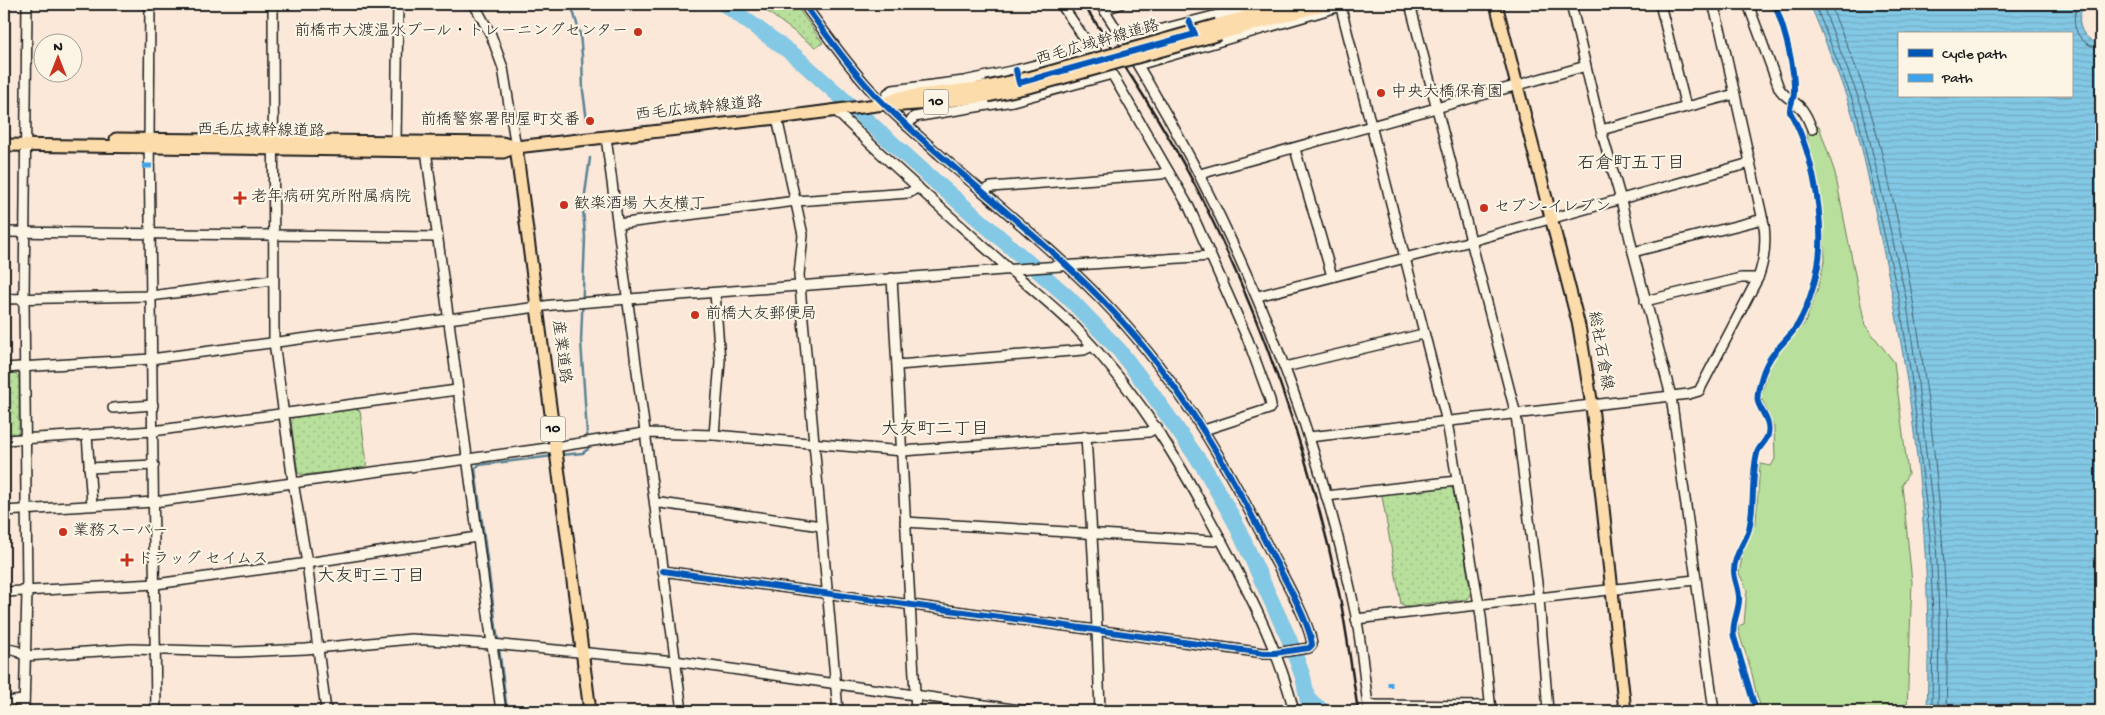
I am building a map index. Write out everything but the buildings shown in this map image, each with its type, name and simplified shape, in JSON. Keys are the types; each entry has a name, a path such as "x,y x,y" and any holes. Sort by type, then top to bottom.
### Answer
{"main road":[{"name":"西毛広域幹線道路","path":"273,144 503,152 516,147 777,118 880,104 930,103 987,92 1033,86 1219,29 1292,4"},
{"name":"西毛広域幹線道路","path":"1219,29 1328,4"},
{"name":"総社石倉線","path":"1496,4 1573,298 1592,406 1625,711"},
{"name":"西毛広域幹線道路","path":"4,138 25,141 149,143 502,143 516,147"},
{"name":"西毛広域幹線道路","path":"4,145 25,141"},
{"name":"産業道路","path":"516,147 590,711"}],"street":[{"path":"24,711 27,591 24,299 27,4"},
{"path":"150,4 149,143 156,584 154,650 156,711"},
{"path":"273,4 272,280 274,342 293,482 307,563 326,711"},
{"path":"396,142 398,4"},
{"name":"産業道路","path":"474,4 491,35 502,68 516,147"},
{"path":"663,571 1097,631 1277,652 1309,648 1312,645 1294,598 1232,478 1204,430 1173,384 1133,334 1066,266 880,104 843,58 804,4"},
{"path":"1061,4 1091,48 1098,53 1112,74 1189,206 1248,340 1271,403 1269,409 1204,430"},
{"path":"1120,4 1102,7 1124,39 1138,65 1177,130 1200,174 1258,296 1285,367 1309,437 1326,496 1356,619 1369,708 1491,708 1482,616 1446,422 1341,5 1138,65"},
{"path":"1124,39 1260,4"},
{"path":"1410,4 1516,415 1540,599 1548,711"},
{"path":"1573,4 1601,130 1621,200 1645,301 1671,396 1714,711"},
{"path":"1660,4 1686,107"},
{"path":"1309,437 1694,394 1702,387 1758,278 1765,239 1763,219 1713,4"},
{"path":"1748,4 1782,94 1798,105 1804,112 1812,129"},
{"path":"880,104 888,93 893,90 964,82 1086,52 1091,48"},
{"path":"1200,174 1586,66"},
{"path":"907,126 914,117 1013,101 1112,74"},
{"path":"1601,130 1735,94"},
{"path":"838,110 918,187 1013,269 1057,310 1092,346 1157,427 1189,479 1254,604 1277,652 1294,711"},
{"path":"777,118 803,235 799,275 838,711"},
{"path":"606,137 682,711"},
{"path":"1295,148 1332,276"},
{"path":"426,150 501,711"},
{"path":"1258,296 1471,242 1750,163"},
{"path":"982,191 991,187 1162,174 1168,171"},
{"path":"618,224 796,201 909,193 918,187"},
{"path":"1633,252 1763,219"},
{"path":"4,232 437,236"},
{"path":"4,368 151,359 537,307 892,278 1210,256"},
{"path":"892,278 916,711"},
{"path":"1645,301 1741,278 1758,278"},
{"path":"4,299 151,296 272,280"},
{"path":"714,435 720,362 715,292"},
{"path":"1285,367 1423,334"},
{"path":"898,364 1084,350 1092,346"},
{"path":"4,440 154,431 458,390"},
{"path":"113,408 152,405"},
{"path":"4,510 154,502 644,433 714,435 903,451 1149,432 1157,427"},
{"path":"87,435 92,505"},
{"path":"1086,436 1100,711"},
{"path":"89,468 154,465"},
{"path":"1326,496 1457,481"},
{"path":"655,504 661,503 821,526"},
{"path":"905,522 1220,539"},
{"path":"4,592 156,584 477,537"},
{"path":"1356,619 1695,580"},
{"path":"4,648 17,651 25,656 154,650 228,652 317,648 410,639 492,644 675,661 1027,711"},
{"path":"4,702 24,700"}],"green space":[{"path":"757,4 795,4 823,43 815,47"},
{"path":"1819,126 1835,173 1865,325 1894,362 1908,474 1902,485 1912,582 1907,711 1763,711 1738,626 1744,624 1747,590 1739,573 1743,553 1756,521 1760,464 1771,466 1775,459 1774,428 1761,397 1771,359 1805,323 1817,291 1825,259 1824,235 1806,130"},
{"path":"16,373 19,377 19,431 16,435 4,435 4,374"},
{"path":"356,409 360,411 367,464 364,468 303,475 298,473 291,421 295,416"},
{"path":"1448,486 1453,489 1471,594 1468,599 1406,606 1401,604 1382,496 1384,493"}],"water":[{"path":"1810,4 2085,4 2081,10 2081,29 2094,42 2101,44 2101,711 1927,711 1927,592 1924,532 1919,472 1903,353 1860,140 1831,56"}],"waterway":[{"path":"571,4 580,34 583,91 587,121"},
{"path":"724,4 794,55 1068,297 1119,350 1205,469 1234,520 1289,639 1303,677 1310,711"},
{"path":"561,455 583,453 588,449 581,341 585,238 583,208 590,158"},
{"path":"498,642 475,469 479,465 553,456"},
{"path":"499,648 507,711"},
{"path":"1309,700 1323,711"}],"railway":[{"path":"1083,4 1143,95 1185,166 1221,239 1263,337 1298,438 1327,541 1342,608 1358,711"}],"marked path":[{"path":"142,166 157,166"},
{"path":"1390,682 1390,687"}],"cycle path":[{"path":"663,571 1264,653 1309,648 1312,645 1306,622 1231,477 1193,414 1150,355 1101,299 1062,262 902,122 884,104 850,66 804,4"},
{"path":"1756,711 1733,633 1739,601 1734,565 1749,529 1757,453 1765,441 1769,429 1758,402 1758,392 1762,376 1769,360 1798,324 1806,307 1816,276 1820,248 1819,214 1814,178 1804,143 1790,112 1794,93 1793,71 1775,4"},
{"path":"1016,70 1019,83 1195,34 1189,21"}],"place":[{"name":"前橋市大渡温水プール・トレーニングセンター","path":"638,32"},
{"name":"中央大橋保育園","path":"1381,93"},
{"name":"前橋警察署問屋町交番","path":"590,121"},
{"name":"老年病研究所附属病院","path":"240,198"},
{"name":"歓楽酒場 大友横丁","path":"564,205"},
{"name":"セブン-イレブン","path":"1484,208"},
{"name":"前橋大友郵便局","path":"695,315"},
{"name":"業務スーパー","path":"63,532"},
{"name":"ドラッグ セイムス","path":"127,560"}],"district":[{"name":"石倉町五丁目","path":"1631,164"},
{"name":"大友町二丁目","path":"935,430"},
{"name":"大友町三丁目","path":"371,577"}]}
